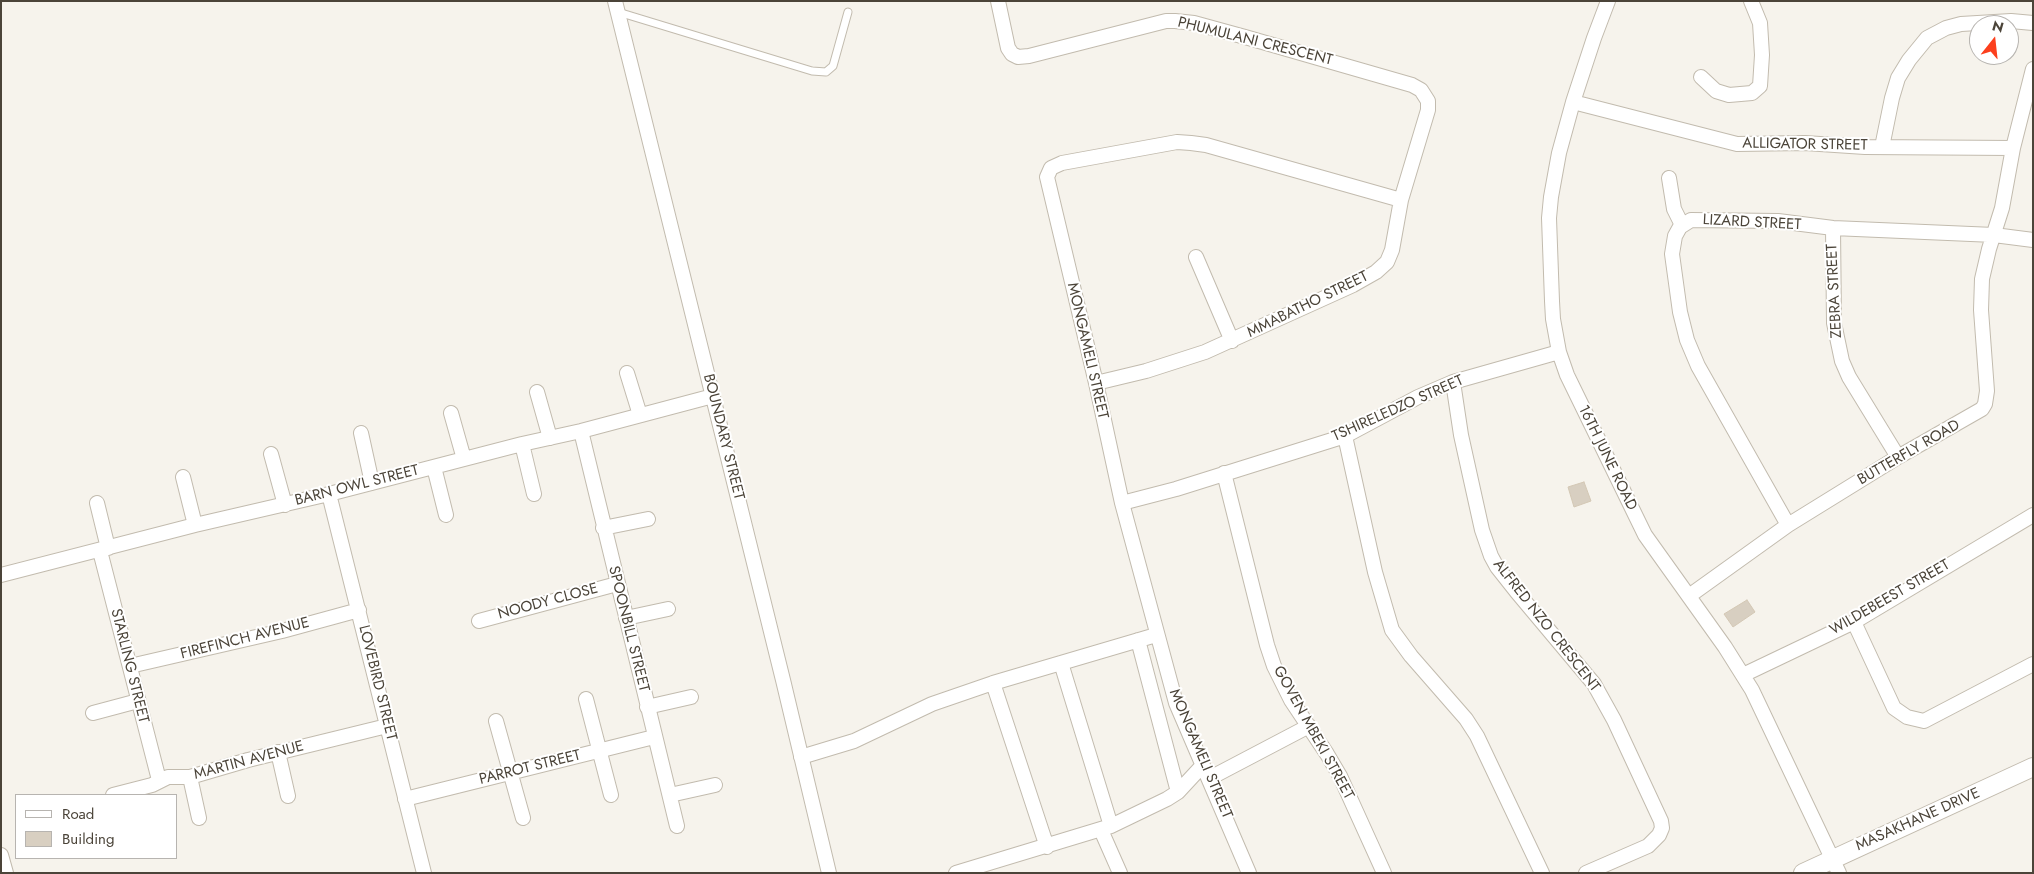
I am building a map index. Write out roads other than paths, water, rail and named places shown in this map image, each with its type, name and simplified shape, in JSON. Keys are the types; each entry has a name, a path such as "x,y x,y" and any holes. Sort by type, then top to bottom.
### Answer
{"street":[{"name":"PHUMULANI CRESCENT","path":"998,1 1008,48 1012,54 1018,56 1030,56 1146,25 1175,20 1236,34 1412,85 1421,90 1428,101"},
{"name":"16TH JUNE ROAD","path":"1608,1 1573,102 1556,165 1549,218 1553,319 1560,352 1567,375 1645,535 1743,675 1835,866"},
{"path":"1701,77 1716,91 1729,94 1752,93 1760,86 1762,56 1760,23 1751,1"},
{"name":"BOUNDARY STREET","path":"616,6 829,873"},
{"path":"1882,147 1898,78 1909,60 1933,34 1961,24 2011,20 2033,23"},
{"name":"BUTTERFLY ROAD","path":"1689,596 1788,526 1898,457 1976,414 1985,404 1987,391 1981,296 1985,265 2002,208 2013,148 2033,69"},
{"name":"MMABATHO STREET","path":"1096,383 1180,361 1232,341 1353,285 1376,272 1389,257 1396,231 1400,200 1428,110 1428,101"},
{"name":"ALLIGATOR STREET","path":"1573,102 1738,144 1804,143 1882,147 2013,148"},
{"name":"MONGAMELI STREET","path":"1249,873 1210,778 1176,703 1156,634 1122,503 1096,383 1048,182 1048,172 1056,165 1177,142 1190,142 1400,200"},
{"path":"1669,178 1674,209 1682,225"},
{"name":"LIZARD STREET","path":"1788,526 1698,366 1687,340 1680,312 1672,254 1675,236 1682,225 1696,220 1778,221 1833,228 1994,235 2033,240"},
{"name":"ZEBRA STREET","path":"1833,228 1834,323 1842,361 1849,377 1898,457"},
{"path":"1196,257 1232,341"},
{"name":"TSHIRELEDZO STREET","path":"1122,503 1176,489 1345,436 1418,397 1453,382 1560,352"},
{"path":"626,373 640,415"},
{"name":"ALFRED NZO CRESCENT","path":"1453,382 1460,435 1482,530 1491,556 1516,591 1594,684 1614,720 1661,821 1662,828 1659,835 1648,846 1586,873"},
{"path":"537,392 550,438"},
{"name":"BARN OWL STREET","path":"1,575 195,525 329,494 522,444 581,431 712,396"},
{"path":"452,412 464,459"},
{"name":"SPOONBILL STREET","path":"581,431 603,528 677,826"},
{"path":"361,433 372,483"},
{"path":"1345,436 1375,572 1392,630 1411,656 1466,719 1477,736 1542,873"},
{"path":"522,444 534,494"},
{"path":"271,454 285,504"},
{"path":"434,467 446,515"},
{"name":"GOVEN MBEKI STREET","path":"1224,473 1270,655 1291,700 1340,776 1384,873"},
{"path":"184,477 195,525"},
{"name":"LOVEBIRD STREET","path":"329,494 424,873"},
{"name":"STARLING STREET","path":"97,503 104,549 130,666 160,780"},
{"name":"WILDEBEEST STREET","path":"1743,675 1854,622 2033,515"},
{"path":"603,528 648,519"},
{"name":"NOODY CLOSE","path":"479,621 617,584"},
{"path":"626,618 668,609"},
{"name":"FIREFINCH AVENUE","path":"130,666 282,631 359,610"},
{"path":"1854,622 1894,708 1907,718 1924,720 2033,664"},
{"path":"801,757 854,741 932,704 993,683 1156,634"},
{"path":"1138,640 1178,792"},
{"path":"1061,663 1120,873"},
{"path":"993,683 1047,847"},
{"path":"648,708 691,696"},
{"path":"586,699 611,796"},
{"path":"93,713 138,701"},
{"path":"496,721 523,818"},
{"name":"MARTIN AVENUE","path":"118,794 152,786 168,777 190,777 278,752 387,726"},
{"path":"1210,778 1309,726"},
{"name":"PARROT STREET","path":"405,799 654,737"},
{"path":"278,752 288,796"},
{"path":"956,873 998,867 1047,847 1106,828 1178,792 1203,765"},
{"name":"MASAKHANE DRIVE","path":"1802,873 1835,866 2033,768"},
{"path":"190,777 199,818"},
{"path":"670,794 715,785"},
{"path":"1,855 6,873"}],"lane":[{"path":"616,6 812,71 826,72 833,66 848,12"}]}
